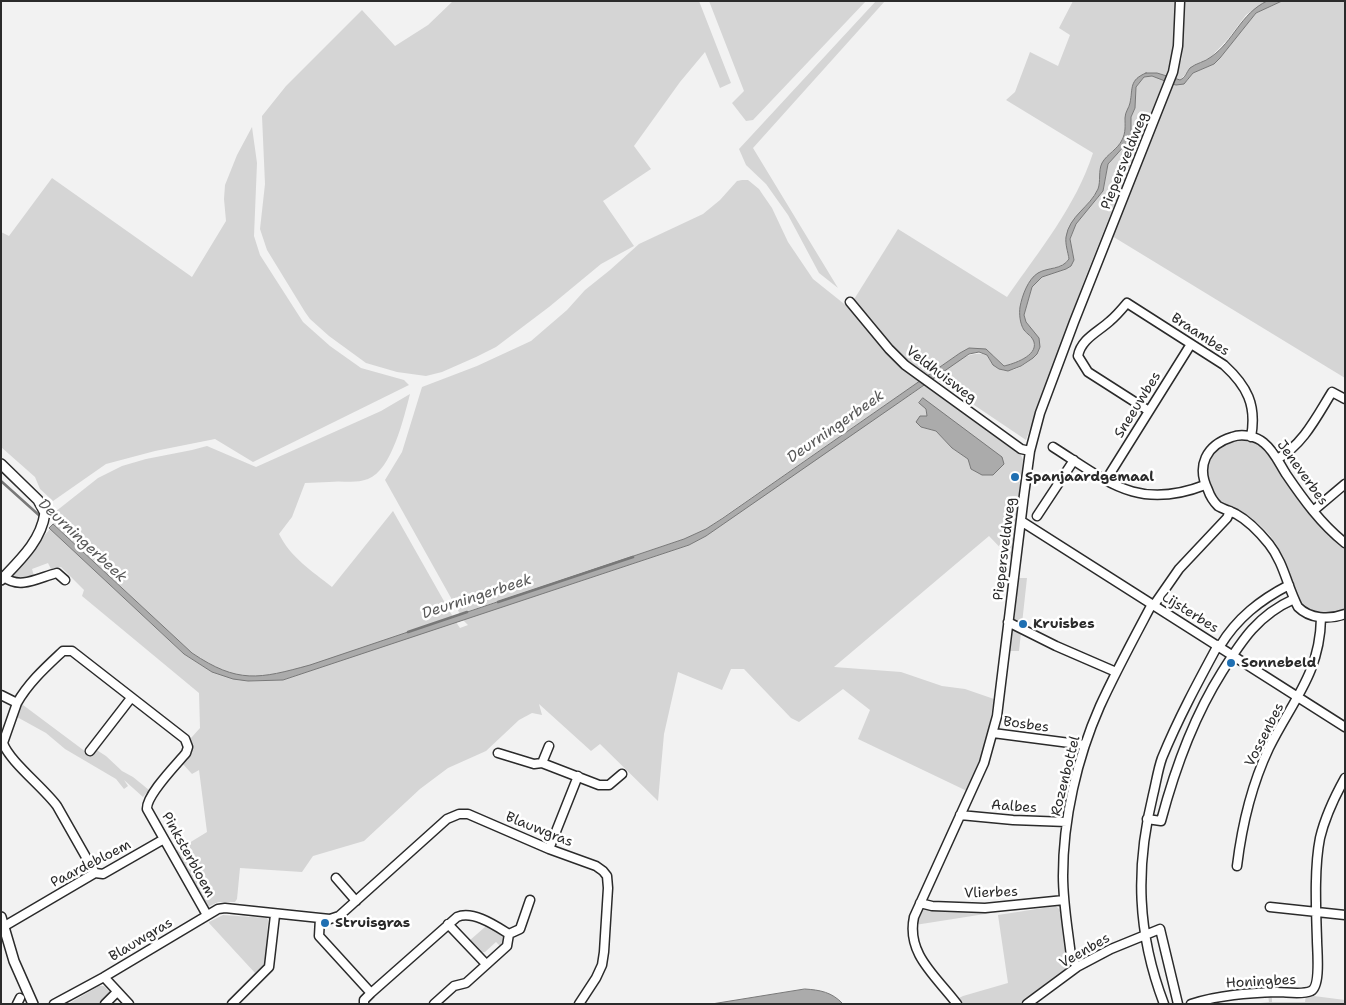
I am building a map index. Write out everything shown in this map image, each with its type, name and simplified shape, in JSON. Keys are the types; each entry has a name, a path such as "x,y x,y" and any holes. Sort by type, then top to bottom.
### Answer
{"street":[{"name":"Piepersveldweg","path":"957,1004 916,950 912,927 920,902 986,757 993,733 997,716 1030,451 1040,413 1173,72 1178,46 1180,1"},
{"name":"Veldhuisweg","path":"850,302 897,358 918,376 1021,449 1030,451"},
{"name":"Braambes","path":"1149,411 1088,372 1078,356 1079,349 1110,322 1127,303 1224,365 1235,375 1246,389 1251,402 1251,437"},
{"name":"Sneeuwbes","path":"1106,480 1191,344"},
{"path":"1278,459 1285,455 1313,424 1332,392 1345,399"},
{"path":"1251,437 1234,436 1224,439 1214,446 1203,464 1202,472 1205,485 1211,497 1218,506 1230,511 1254,528 1271,546 1280,562 1294,599 1302,611 1321,618 1345,614"},
{"name":"Jeneverbes","path":"1251,437 1263,442 1278,459 1305,502 1345,543"},
{"path":"1053,447 1106,480 1127,490 1144,495 1162,496 1180,493 1205,485"},
{"path":"1037,516 1074,460"},
{"path":"1,464 38,500 45,513 36,540 3,578 21,583 58,573 65,580"},
{"path":"1313,511 1345,484"},
{"name":"Rozenbottel","path":"1077,967 1071,956 1063,875 1067,822 1074,783 1085,745 1099,707 1116,672 1153,605 1179,569 1227,518 1230,511"},
{"name":"Lijsterbes","path":"1021,521 1233,654 1345,727"},
{"path":"1164,1004 1153,974 1144,935 1142,852 1147,818 1162,760 1185,706 1219,646 1232,628 1253,607 1274,592 1289,585"},
{"path":"1147,818 1161,821 1172,778 1193,724 1206,697 1245,636 1277,608 1294,599"},
{"name":"Vossenbes","path":"1237,866 1241,834 1258,777 1282,725 1299,697 1314,664 1321,618"},
{"path":"1008,622 1056,646 1116,672"},
{"name":"Pinksterbloem","path":"17,703 23,692 38,674 63,651 68,650 185,739 188,747 186,753 157,788 147,804 147,809 207,915"},
{"path":"1,694 17,703 3,743 5,748 12,758 50,796 95,873"},
{"path":"90,751 131,698"},
{"name":"Bosbes","path":"993,733 1085,745"},
{"path":"542,763 549,746"},
{"path":"498,753 534,764 542,763 599,785 609,785 622,774"},
{"path":"549,849 578,776"},
{"path":"1316,911 1320,836 1336,795 1345,778"},
{"name":"Blauwgras","path":"54,1004 104,977 218,909 225,908 275,915 320,918 339,916 446,819 459,814 468,814 549,849 596,866 603,870 607,876 608,888 602,965 579,1004"},
{"name":"Aalbes","path":"960,815 1012,820 1067,822"},
{"name":"Paardebloem","path":"2,922 95,873 103,874 164,839"},
{"path":"336,878 356,901"},
{"path":"509,934 520,929 530,900"},
{"name":"Vlierbes","path":"920,902 932,906 985,908 1064,900"},
{"path":"1270,907 1345,915"},
{"name":"Honingbes","path":"1191,1004 1238,994 1312,991 1318,976 1316,911"},
{"path":"364,1004 364,1000 371,993 448,924 462,914 475,917 509,934"},
{"path":"234,1003 269,967 275,915"},
{"path":"320,918 319,936 371,993"},
{"path":"2,922 14,961 33,1004"},
{"path":"448,924 486,964"},
{"name":"Veenbes","path":"1027,1004 1077,967 1111,949 1160,929 1178,1004"},
{"path":"434,1004 454,986 466,983 507,946 509,934"},
{"path":"104,977 129,1004"},
{"path":"104,1004 118,992"}],"shaded area":[{"path":"453,1 699,1 731,83 720,88 705,52 680,82 634,146 651,169 603,201 634,246 601,264 496,347 442,372 426,376 397,372 366,363 329,336 305,312 267,250 260,229 265,184 262,116 286,86 362,10 395,46 428,25"},
{"path":"709,1 866,1 753,120 746,121 732,103 744,91"},
{"path":"876,1 885,1 753,148 838,288 819,273 788,215 766,184 746,165 739,149"},
{"path":"1073,1 1176,1 1174,51 1166,75 1146,73 1131,93 1130,105 1125,115 1125,132 1121,143 1110,153 1097,192 1072,222 1068,231 1066,238 1069,259 1064,264 1049,269 1025,291 1020,307 1020,317 1024,330 1034,342 1034,347 1029,355 1004,366 993,355 969,348 928,375 897,352 868,315 853,301 898,229 1007,297 1067,210 1086,173 1093,153 1006,100 1015,92 1030,52 1058,66 1070,35 1059,28"},
{"path":"1184,1 1267,1 1246,15 1228,39 1210,58 1194,65 1180,80 1175,78 1182,58"},
{"path":"1267,1 1282,1 1256,13 1214,64 1193,73 1184,84 1172,84 1174,78 1182,79 1190,68 1209,59 1219,51 1243,20 1258,6"},
{"path":"1282,1 1345,1 1345,378 1112,236 1172,84 1187,81 1193,73 1214,64 1256,13"},
{"path":"1146,73 1157,73 1167,76 1165,81 1152,76 1144,77 1136,87 1135,108 1131,117 1131,133 1127,143 1108,164 1103,191 1076,224 1070,239 1074,260 1071,266 1042,277 1032,287 1024,315 1026,322 1039,338 1040,347 1037,354 1021,366 1008,371 993,365 987,355 979,352 969,354 706,536 689,545 283,680 248,681 233,679 212,672 184,654 49,528 53,524 192,653 223,670 249,676 262,676 310,665 684,539 706,529 723,518 969,348 986,349 1004,366 1029,355 1034,347 1034,342 1024,330 1020,316 1020,307 1028,283 1038,273 1059,267 1069,259 1066,245 1068,230 1075,217 1098,189 1102,163 1118,146 1123,137 1125,116 1130,103 1134,82"},
{"path":"1152,76 1164,80 1084,281 1026,440 934,378 959,360 972,355 987,355 993,364 1006,371 1020,367 1037,353 1040,347 1024,315 1032,287 1042,277 1066,269 1074,260 1070,240 1076,224 1103,191 1108,164 1122,150 1131,133 1131,117 1135,108 1136,87 1144,77"},
{"path":"252,127 257,163 254,236 260,255 303,322 330,346 361,368 404,380 409,385 253,462 215,439 155,451 106,464 53,501 40,489 35,477 1,447 1,232 9,236 52,178 192,277 226,221 225,185 237,155"},
{"path":"748,180 759,189 772,208 788,242 813,279 853,311 889,355 920,381 706,529 684,539 460,614 385,480 402,452 422,387 477,366 531,341 567,310 585,290 639,244 703,214 720,200 737,181"},
{"path":"925,385 1020,453 1023,460 1011,559 989,536 834,667 901,672 942,686 965,689 994,699 986,743 967,791 858,739 870,710 843,689 799,722 791,718 744,669 731,669 722,690 678,672 664,734 658,801 600,744 591,751 539,704 542,715 532,713 519,720 486,751 448,768 420,789 364,841 313,856 302,872 240,868 237,899 235,902 218,902 208,907 176,851 207,832 199,770 192,774 182,763 192,750 191,738 200,728 199,693 82,596 84,590 61,567 51,569 48,563 32,569 34,576 22,580 14,578 12,574 50,529 184,654 212,672 248,681 283,680 456,622 460,628 468,625 463,620 689,545 706,536","holes":["926,409 1004,464 993,475 952,448 936,431 921,427 927,416"]},
{"path":"410,394 396,442 384,465 376,474 368,479 358,481 305,483 292,517 279,534 296,557 332,587 393,511 453,617 297,670 270,676 237,675 216,668 192,653 53,524 55,512 98,478 122,466 207,446 256,467 381,411"},
{"path":"923,398 1002,457 1004,464 993,475 982,475 971,469 968,459 952,448 936,431 921,427 916,422 920,416 927,416 926,409 919,403"},
{"path":"1237,439 1255,441 1267,451 1301,502 1345,549 1345,609 1325,614 1314,612 1305,607 1296,594 1283,557 1271,537 1250,517 1216,498 1211,492 1207,477 1210,461 1216,451 1222,446"},
{"path":"1017,578 1027,578 1019,651 1009,651"},
{"path":"19,702 90,755 95,749 149,790 143,797 124,780 128,786 124,789 116,779 65,749 46,733 17,717 20,707"},
{"path":"1056,906 1060,910 1060,915 1063,915 1069,965 1067,970 1022,1004 959,1004 959,998 963,996 1008,983 998,915"},
{"path":"921,909 1004,911 915,925"},
{"path":"223,915 267,918 266,962 255,973 209,923"},
{"path":"485,927 500,932 504,936 504,944 501,947 496,942 485,952 479,953 469,941"},
{"path":"99,986 104,986 112,994 101,1004 68,1004"},
{"path":"805,989 826,992 843,1004 712,1004"},
{"path":"1272,994 1272,1002 1305,1002 1306,995 1345,1000 1345,1004 1252,1004 1269,1002 1268,995"}],"waterway":[{"name":"Deurningerbeek","path":"1,481 41,517"},
{"name":"Deurningerbeek","path":"498,602 633,557"},
{"name":"Deurningerbeek","path":"408,632 467,612"}],"place":[{"name":"Spanjaardgemaal","path":"1015,477"},
{"name":"Kruisbes","path":"1023,624"},
{"name":"Sonnebeld","path":"1231,663"},
{"name":"Struisgras","path":"325,923"}]}
